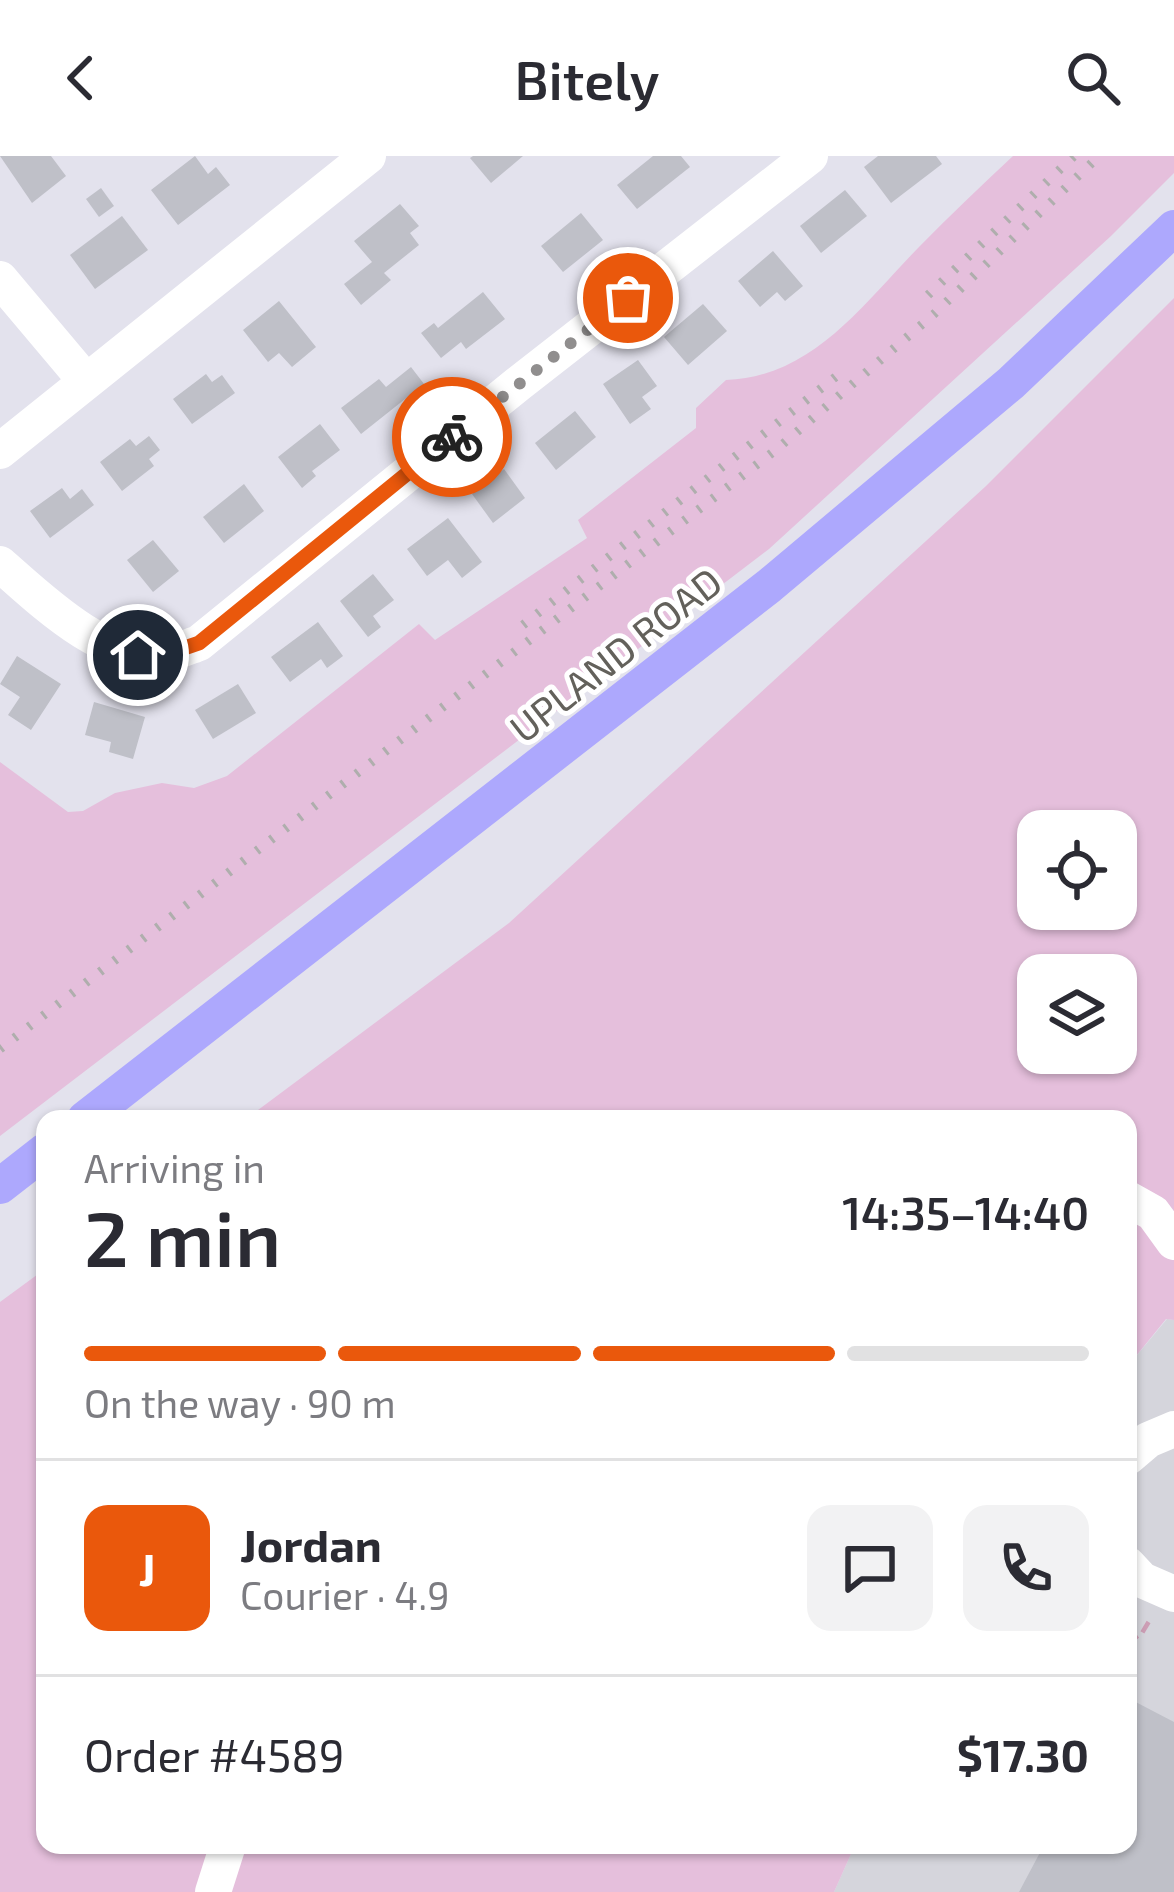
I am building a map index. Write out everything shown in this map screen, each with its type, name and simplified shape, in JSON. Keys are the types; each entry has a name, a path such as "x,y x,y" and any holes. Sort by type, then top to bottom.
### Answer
{"main road":[{"name":"UPLAND ROAD","path":"97,1110 769,586 1011,382 1174,228"},
{"path":"0,1186 36,1158"}],"street":[{"path":"311,201 335,156"},
{"path":"0,451 368,156"},
{"path":"0,564 74,625 108,644 138,655 164,655 199,643 518,384 810,156"},
{"path":"0,279 85,380"},
{"path":"1137,1204 1153,1214 1174,1242"},
{"path":"1137,1449 1174,1429"},
{"path":"1137,1575 1174,1594"},
{"path":"213,1892 225,1854"}],"shaded area":[{"path":"1013,156 1174,156 1174,173 769,549 0,1136 0,762 68,812 83,811 115,793 162,783 194,788 227,776 419,624 435,640 587,538 578,520 696,428 696,408 726,380 757,376 811,352"},
{"path":"1174,298 1174,1320 1166,1319 1137,1355 1137,1110 258,1110 509,923 986,486"},
{"path":"36,1276 36,1854 851,1854 834,1892 0,1892 0,1302"},
{"path":"1167,1319 1174,1320 1174,1892 834,1892 851,1854 1137,1854 1137,1355"}],"building":[{"path":"0,156 51,156 66,176 32,203"},
{"path":"195,156 208,174 216,167 230,185 178,225 151,190"},
{"path":"523,156 491,183 470,158"},
{"path":"653,156 681,156 690,167 637,209 617,185"},
{"path":"878,156 936,156 942,164 891,203 864,167"},
{"path":"101,188 114,206 99,217 86,199"},
{"path":"845,190 867,216 821,253 800,226"},
{"path":"400,204 419,226 410,233 419,245 384,273 391,280 361,305 344,284 372,262 354,241"},
{"path":"581,213 603,240 563,272 541,246"},
{"path":"122,216 148,250 95,289 70,255"},
{"path":"773,251 803,286 785,301 777,292 760,307 738,281"},
{"path":"483,292 505,319 466,349 461,342 441,358 421,333 434,323 438,328"},
{"path":"279,301 316,347 292,367 279,353 268,362 243,330"},
{"path":"703,304 727,331 688,365 664,337"},
{"path":"638,360 657,386 642,397 651,409 630,424 603,384"},
{"path":"411,367 424,384 361,434 341,408 379,379 386,387"},
{"path":"206,374 212,382 222,375 235,393 192,424 173,399"},
{"path":"575,411 596,437 556,470 535,443"},
{"path":"320,424 340,450 312,471 316,476 302,488 278,457"},
{"path":"149,436 160,450 149,459 154,466 122,491 100,462 130,439 136,446"},
{"path":"504,469 525,498 493,523 472,494"},
{"path":"244,484 264,511 224,543 203,517"},
{"path":"62,488 70,499 82,489 94,505 50,538 30,511"},
{"path":"448,518 482,562 462,578 448,560 427,576 407,549"},
{"path":"153,540 179,571 153,592 127,560"},
{"path":"373,574 394,600 373,616 381,627 368,637 340,601"},
{"path":"318,622 343,656 327,668 321,659 290,682 271,657"},
{"path":"17,656 61,684 31,730 8,715 20,697 0,684"},
{"path":"238,684 256,713 213,739 195,710"},
{"path":"94,702 145,717 133,759 109,752 111,742 85,735"},
{"path":"1137,1703 1174,1722 1174,1892 1019,1892 1039,1854 1137,1854"}],"railway":[{"path":"928,295 1074,156"},
{"path":"0,1049 777,449 934,314 1099,156"},
{"path":"523,625 843,371"}],"way so far":[{"path":"452,437 628,298"}],"route":[{"path":"138,655 164,655 199,643 452,437"}]}
